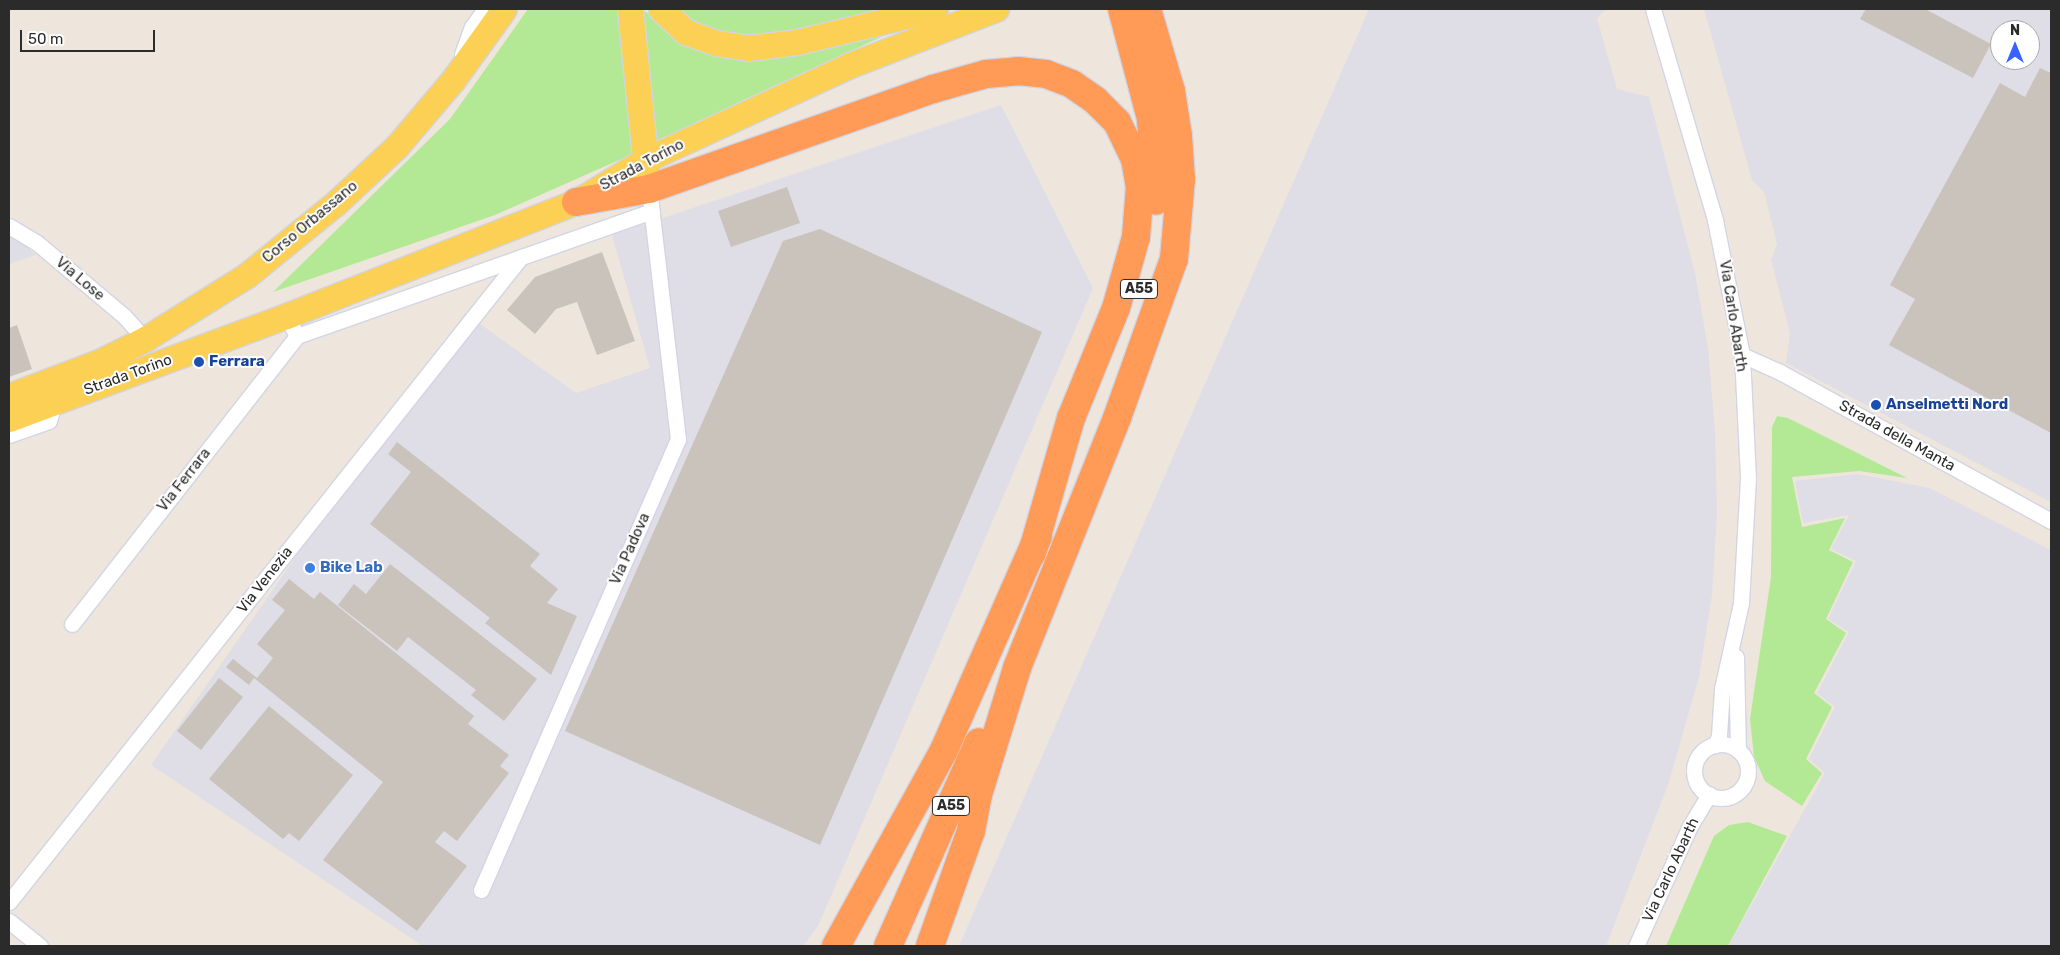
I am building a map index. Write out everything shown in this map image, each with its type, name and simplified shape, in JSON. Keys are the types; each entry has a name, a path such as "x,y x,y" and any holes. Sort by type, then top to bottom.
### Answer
{"highway":[{"name":"A55","path":"858,946 1032,552 1128,323 1151,243 1157,184 1153,136 1131,9"},
{"name":"A55","path":"888,946 988,722 1017,668 1118,418 1174,259 1181,179 1178,136 1171,91 1131,9"},
{"path":"576,202 651,200 932,89 1001,71 1032,71 1060,79 1083,91 1107,110 1124,133 1135,159 1140,186 1136,237 1124,287 1071,418 1032,552"},
{"path":"930,946 972,831 978,795 1017,668"},
{"path":"836,946 944,750"},
{"path":"910,946 958,832 978,795"}],"main road":[{"name":"Corso Orbassano","path":"146,339 246,276 337,202 397,146 453,80 504,9"},
{"path":"630,9 645,160 651,200"},
{"path":"661,9 686,32 717,43 746,48 797,42 935,9"},
{"name":"Strada Torino","path":"9,419 292,326 576,202 645,160 848,66 996,9"},
{"name":"Strada Torino","path":"9,396 101,361 146,339"}],"street":[{"name":"Corso Orbassano","path":"453,80 472,27 485,9"},
{"name":"Via Carlo Abarth","path":"1636,946 1690,826 1709,794 1731,796 1742,786 1746,779 1747,764 1738,750 1736,633 1748,505 1742,355 1715,220 1653,9"},
{"name":"Strada Torino","path":"292,326 521,257 651,200"},
{"name":"Via Padova","path":"481,890 678,439 651,200"},
{"name":"Via Lose","path":"9,226 36,242 124,316 146,339"},
{"name":"Via Venezia","path":"9,902 521,257"},
{"name":"Via Ferrara","path":"72,624 292,326"},
{"name":"Strada della Manta","path":"1742,355 1780,372 2051,521"},
{"path":"9,436 49,421 54,403"},
{"name":"Via Carlo Abarth","path":"1715,745 1719,736 1722,689 1736,633"},
{"path":"1709,794 1696,781 1695,763 1700,754 1715,745 1723,744 1738,750"},
{"path":"9,921 40,946"}],"shaded area":[{"path":"1369,9 1606,9 1597,18 1617,89 1649,97 1695,273 1708,348 1715,432 1717,514 1712,595 1699,677 1669,782 1606,946 959,946"},
{"path":"1704,9 2051,9 2051,502 1786,363 1790,333 1771,260 1777,244 1764,192 1752,180"},
{"path":"1001,105 1093,288 818,926 803,946 423,946 151,765 465,313 576,393 650,368 612,235"},
{"path":"9,231 36,255 9,264"},
{"path":"1858,474 1929,488 2051,550 2051,946 1729,945 1825,773 1809,759 1835,707 1817,693 1849,632 1828,619 1856,561 1831,549 1849,515 1803,523 1795,481"}],"green space":[{"path":"528,9 617,9 635,153 495,215 273,292 450,119"},
{"path":"642,9 653,17 796,52 890,33 739,102 654,146"},
{"path":"673,9 893,9 850,21 747,38 692,23"},
{"path":"1777,416 1788,418 1907,478 1859,471 1792,477 1802,527 1845,518 1829,550 1853,562 1826,619 1846,633 1814,693 1832,707 1806,759 1822,773 1802,806 1765,781 1754,757 1750,719 1771,577 1772,427"},
{"path":"1748,822 1787,836 1728,946 1666,946 1714,836 1729,825"}],"building":[{"path":"1866,9 1925,9 1990,43 1990,46 1973,78 1860,19"},
{"path":"2040,68 2051,73 2051,433 1889,345 1915,299 1890,285 2000,83 2025,97"},
{"path":"787,187 800,223 731,247 718,211"},
{"path":"820,229 1042,332 820,845 565,731 783,241"},
{"path":"602,252 635,341 597,355 577,302 556,309 535,334 507,310 535,277"},
{"path":"17,325 32,369 9,377 9,328"},
{"path":"397,442 540,554 530,566 558,589 547,603 577,616 551,675 485,623 490,618 370,524 411,472 388,454"},
{"path":"390,564 537,679 504,721 471,695 476,690 408,637 397,651 338,605 354,584 366,594"},
{"path":"289,579 314,599 320,592 474,716 468,724 509,755 500,766 509,773 457,841 444,831 435,842 467,866 417,931 323,860 383,782 254,678 249,685 226,667 233,659 257,678 273,658 257,644 285,610 272,600"},
{"path":"219,678 243,697 201,750 177,731"},
{"path":"269,706 353,775 299,841 289,833 283,839 209,779"}],"place":[{"name":"Ferrara","path":"199,362"},
{"name":"Anselmetti Nord","path":"1876,405"},
{"name":"Bike Lab","path":"310,568"}]}
